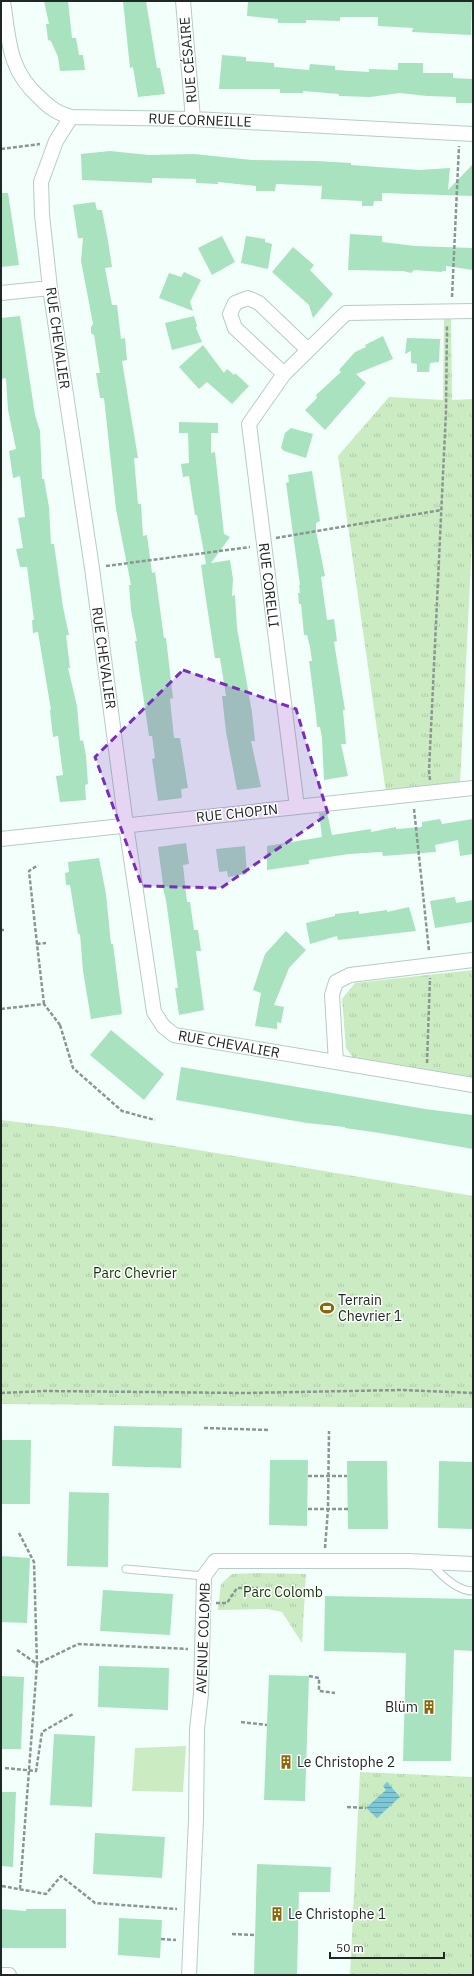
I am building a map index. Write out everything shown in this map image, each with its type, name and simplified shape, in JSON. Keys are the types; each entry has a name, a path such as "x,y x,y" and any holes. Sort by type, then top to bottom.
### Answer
{"street":[{"name":"RUE CORNEILLE","path":"3,1 11,52 20,76 35,94 57,113 71,117 193,119 466,134"},
{"name":"RUE CÉSAIRE","path":"184,1 193,119"},
{"name":"RUE CHEVALIER","path":"71,117 56,142 41,182 42,215 50,288 92,568 126,825 154,1012 162,1026 174,1035 473,1085"},
{"path":"1,293 50,288"},
{"path":"284,374 235,328 230,314 234,303 248,298 259,303 308,350"},
{"name":"RUE CORELLI","path":"297,807 249,424 284,374 346,313 473,311"},
{"name":"RUE CHOPIN","path":"1,840 48,836 126,825 473,788"},
{"path":"336,1062 332,995 336,982 350,975 473,960"},
{"name":"AVENUE COLOMB","path":"189,1975 196,1819 197,1729 201,1694 203,1649 204,1576 215,1561 430,1562 473,1564"},
{"path":"1,1975 9,1975"}],"lane":[{"path":"430,1562 440,1574 467,1591 473,1591"},
{"path":"126,1569 204,1576"}],"path":[{"path":"432,792 429,771 446,411 447,315 452,311 466,134"},
{"path":"1,149 56,142"},
{"path":"92,568 264,543 441,510"},
{"path":"412,794 430,965 427,1077"},
{"path":"38,865 29,871 44,1004 61,1026 73,1068 122,1112 155,1120"},
{"path":"37,944 46,943"},
{"path":"1,1009 44,1004"},
{"path":"1,1393 45,1391 245,1393 402,1390 473,1393"},
{"path":"204,1428 269,1430"},
{"path":"324,1562 328,1509 329,1431"},
{"path":"308,1476 348,1476"},
{"path":"308,1509 348,1509"},
{"path":"20,1533 34,1562 37,1664 20,1889"},
{"path":"204,1603 228,1602 237,1588 258,1588"},
{"path":"37,1664 78,1644 203,1649"},
{"path":"17,1650 37,1664"},
{"path":"309,1676 319,1678 319,1691 335,1693"},
{"path":"5,1768 36,1771 42,1732 73,1714"},
{"path":"241,1722 267,1725"},
{"path":"346,1807 366,1808"},
{"path":"2,1886 46,1894 61,1876 95,1903 192,1910"},
{"path":"232,1934 255,1935"}],"highlighted area":[{"path":"183,670 296,709 328,814 221,888 142,886 95,757"}],"green space":[{"path":"444,316 451,316 452,400 473,399 473,521 460,785 386,793 338,456 389,397 443,400"},
{"path":"473,970 473,1080 354,1059 346,1048 342,999 355,983"},
{"name":"Parc Chevrier","path":"1,1120 67,1128 473,1196 473,1408 1,1404"},
{"name":"Parc Colomb","path":"232,1574 306,1574 302,1643 282,1612 267,1609 218,1610 221,1584"},
{"path":"186,1746 183,1792 132,1791 135,1748"},
{"path":"360,1772 473,1777 473,1975 350,1975"}],"water":[{"path":"387,1782 400,1797 377,1818 366,1808 386,1790 383,1786"}],"building":[{"path":"44,1 68,1 72,38 76,38 79,55 83,55 85,70 60,71 58,57 51,41 48,40 46,24 49,24"},
{"path":"123,1 146,1 157,68 160,68 165,94 138,97 133,67 130,68"},
{"path":"248,1 472,1 471,35 412,32 413,28 378,26 378,17 340,17 340,21 306,20 306,23 278,23 278,19 247,16"},
{"path":"222,55 246,57 246,61 274,63 274,67 309,70 310,64 335,66 335,70 369,72 369,69 398,70 398,63 423,63 423,73 453,73 453,78 473,79 473,103 456,103 456,97 400,93 370,97 339,96 339,94 303,91 303,93 280,93 280,89 219,89"},
{"path":"110,151 149,155 194,154 252,160 351,163 351,165 419,170 450,168 448,190 473,164 473,196 382,193 382,201 374,201 373,206 362,206 362,201 321,199 322,186 276,184 275,191 256,191 256,186 218,182 218,184 196,183 196,179 152,178 152,183 82,180 81,154"},
{"path":"1,193 8,193 19,265 1,267"},
{"path":"95,202 97,210 102,210 108,241 112,267 105,268 112,305 117,305 121,339 125,338 127,360 122,361 138,458 134,458 138,504 141,504 143,536 147,535 152,573 155,572 164,638 166,638 173,698 170,699 174,738 180,738 188,788 181,789 182,798 158,801 152,759 155,758 152,736 149,736 135,641 137,641 131,610 129,585 131,585 116,509 104,398 100,398 96,373 100,373 94,335 91,333 91,327 93,324 81,261 83,238 78,238 73,205"},
{"path":"350,234 382,236 382,242 415,246 473,248 473,270 446,266 446,271 442,272 414,270 411,273 403,271 348,270"},
{"path":"222,236 235,262 212,275 198,248"},
{"path":"246,236 265,239 265,242 272,244 268,269 241,263"},
{"path":"293,247 314,265 310,270 333,294 313,318 309,305 272,272"},
{"path":"184,272 201,280 190,302 193,311 159,298 169,273 181,277"},
{"path":"20,316 35,415 40,431 42,479 44,479 49,507 51,544 54,544 63,607 69,635 66,635 70,668 68,668 77,706 80,741 83,740 86,756 88,784 85,785 86,800 60,802 56,776 63,775 58,736 53,737 51,710 38,632 33,633 32,620 34,620 27,567 20,567 16,549 23,548 18,518 25,517 20,476 13,478 9,451 16,449 8,410 6,378 1,379 1,318"},
{"path":"194,316 197,326 196,328 202,342 172,350 165,323"},
{"path":"383,336 393,359 356,374 366,383 325,430 305,410 317,398 316,395 341,372 339,370 355,352"},
{"path":"407,338 441,339 439,362 430,363 429,372 417,372 417,364 411,363 411,351 405,354"},
{"path":"203,345 224,373 227,369 234,375 235,373 249,386 232,404 207,382 199,389 179,367"},
{"path":"179,422 218,423 218,433 211,433 211,453 215,452 224,534 230,537 211,563 230,560 233,579 232,596 235,595 237,628 252,712 255,741 251,741 261,787 237,790 226,732 222,696 226,696 220,658 215,658 201,565 206,564 197,515 195,515 189,476 183,477 181,464 189,463 188,433 179,433"},
{"path":"291,428 313,434 306,458 284,451 281,448 285,433"},
{"path":"312,471 320,521 316,523 316,531 325,576 321,577 327,620 334,619 337,641 334,642 345,710 343,710 346,744 341,744 348,776 324,780 322,738 320,727 317,727 309,661 312,661 310,647 307,635 304,635 301,604 299,604 298,593 300,593 300,585 286,483 289,482 288,475"},
{"path":"327,812 332,835 371,829 371,832 396,827 396,829 422,827 422,822 440,819 442,824 473,819 473,854 460,856 458,840 435,845 436,852 383,856 382,852 349,854 309,860 309,864 267,870 267,846 322,837 319,813"},
{"path":"186,843 189,864 183,865 187,902 190,902 194,930 198,930 201,951 196,951 204,1010 179,1015 175,988 178,988 166,900 162,884 158,847"},
{"path":"245,846 247,874 228,877 227,871 219,872 216,849"},
{"path":"99,858 106,894 111,944 113,944 122,1014 91,1019 83,971 80,934 78,934 70,885 66,885 65,873 69,872 68,862"},
{"path":"455,897 456,903 473,900 473,922 435,928 430,901"},
{"path":"409,907 416,931 338,940 337,936 310,944 306,923 335,916 335,914 359,911 359,914 387,910 387,912"},
{"path":"286,931 306,950 289,968 274,1005 284,1007 281,1023 277,1022 277,1029 255,1026 261,993 253,990 265,954"},
{"path":"111,1030 164,1074 144,1100 90,1055"},
{"path":"181,1067 425,1109 473,1115 473,1149 345,1127 307,1123 176,1100"},
{"path":"114,1426 182,1428 181,1468 112,1466"},
{"path":"1,1440 31,1440 30,1504 1,1504"},
{"path":"270,1460 308,1460 307,1526 269,1525"},
{"path":"347,1461 387,1461 388,1529 348,1529"},
{"path":"439,1461 473,1462 473,1529 438,1528"},
{"path":"69,1492 109,1493 108,1567 67,1566"},
{"path":"1,1556 30,1558 27,1623 1,1622"},
{"path":"103,1590 173,1594 170,1635 100,1631"},
{"name":"Blüm","path":"325,1596 473,1599 473,1651 454,1650 451,1761 403,1761 406,1653 324,1651"},
{"path":"99,1666 169,1668 168,1710 98,1707"},
{"name":"Le Christophe 2","path":"269,1675 309,1676 305,1801 264,1800"},
{"path":"1,1676 24,1677 21,1749 1,1749"},
{"path":"54,1734 95,1736 92,1807 50,1805"},
{"path":"1,1792 16,1792 13,1867 1,1866"},
{"path":"95,1833 165,1837 162,1878 93,1874"},
{"name":"Le Christophe 1","path":"257,1864 331,1867 330,1892 299,1892 297,1975 254,1975"},
{"path":"1,1909 26,1911 26,1909 66,1909 66,1948 1,1948"},
{"path":"119,1918 162,1920 160,1958 118,1955"}],"place":[{"name":"Terrain Chevrier 1","path":"327,1308"},
{"name":"Blüm","path":"429,1707"},
{"name":"Le Christophe 2","path":"286,1762"},
{"name":"Le Christophe 1","path":"277,1914"}]}
